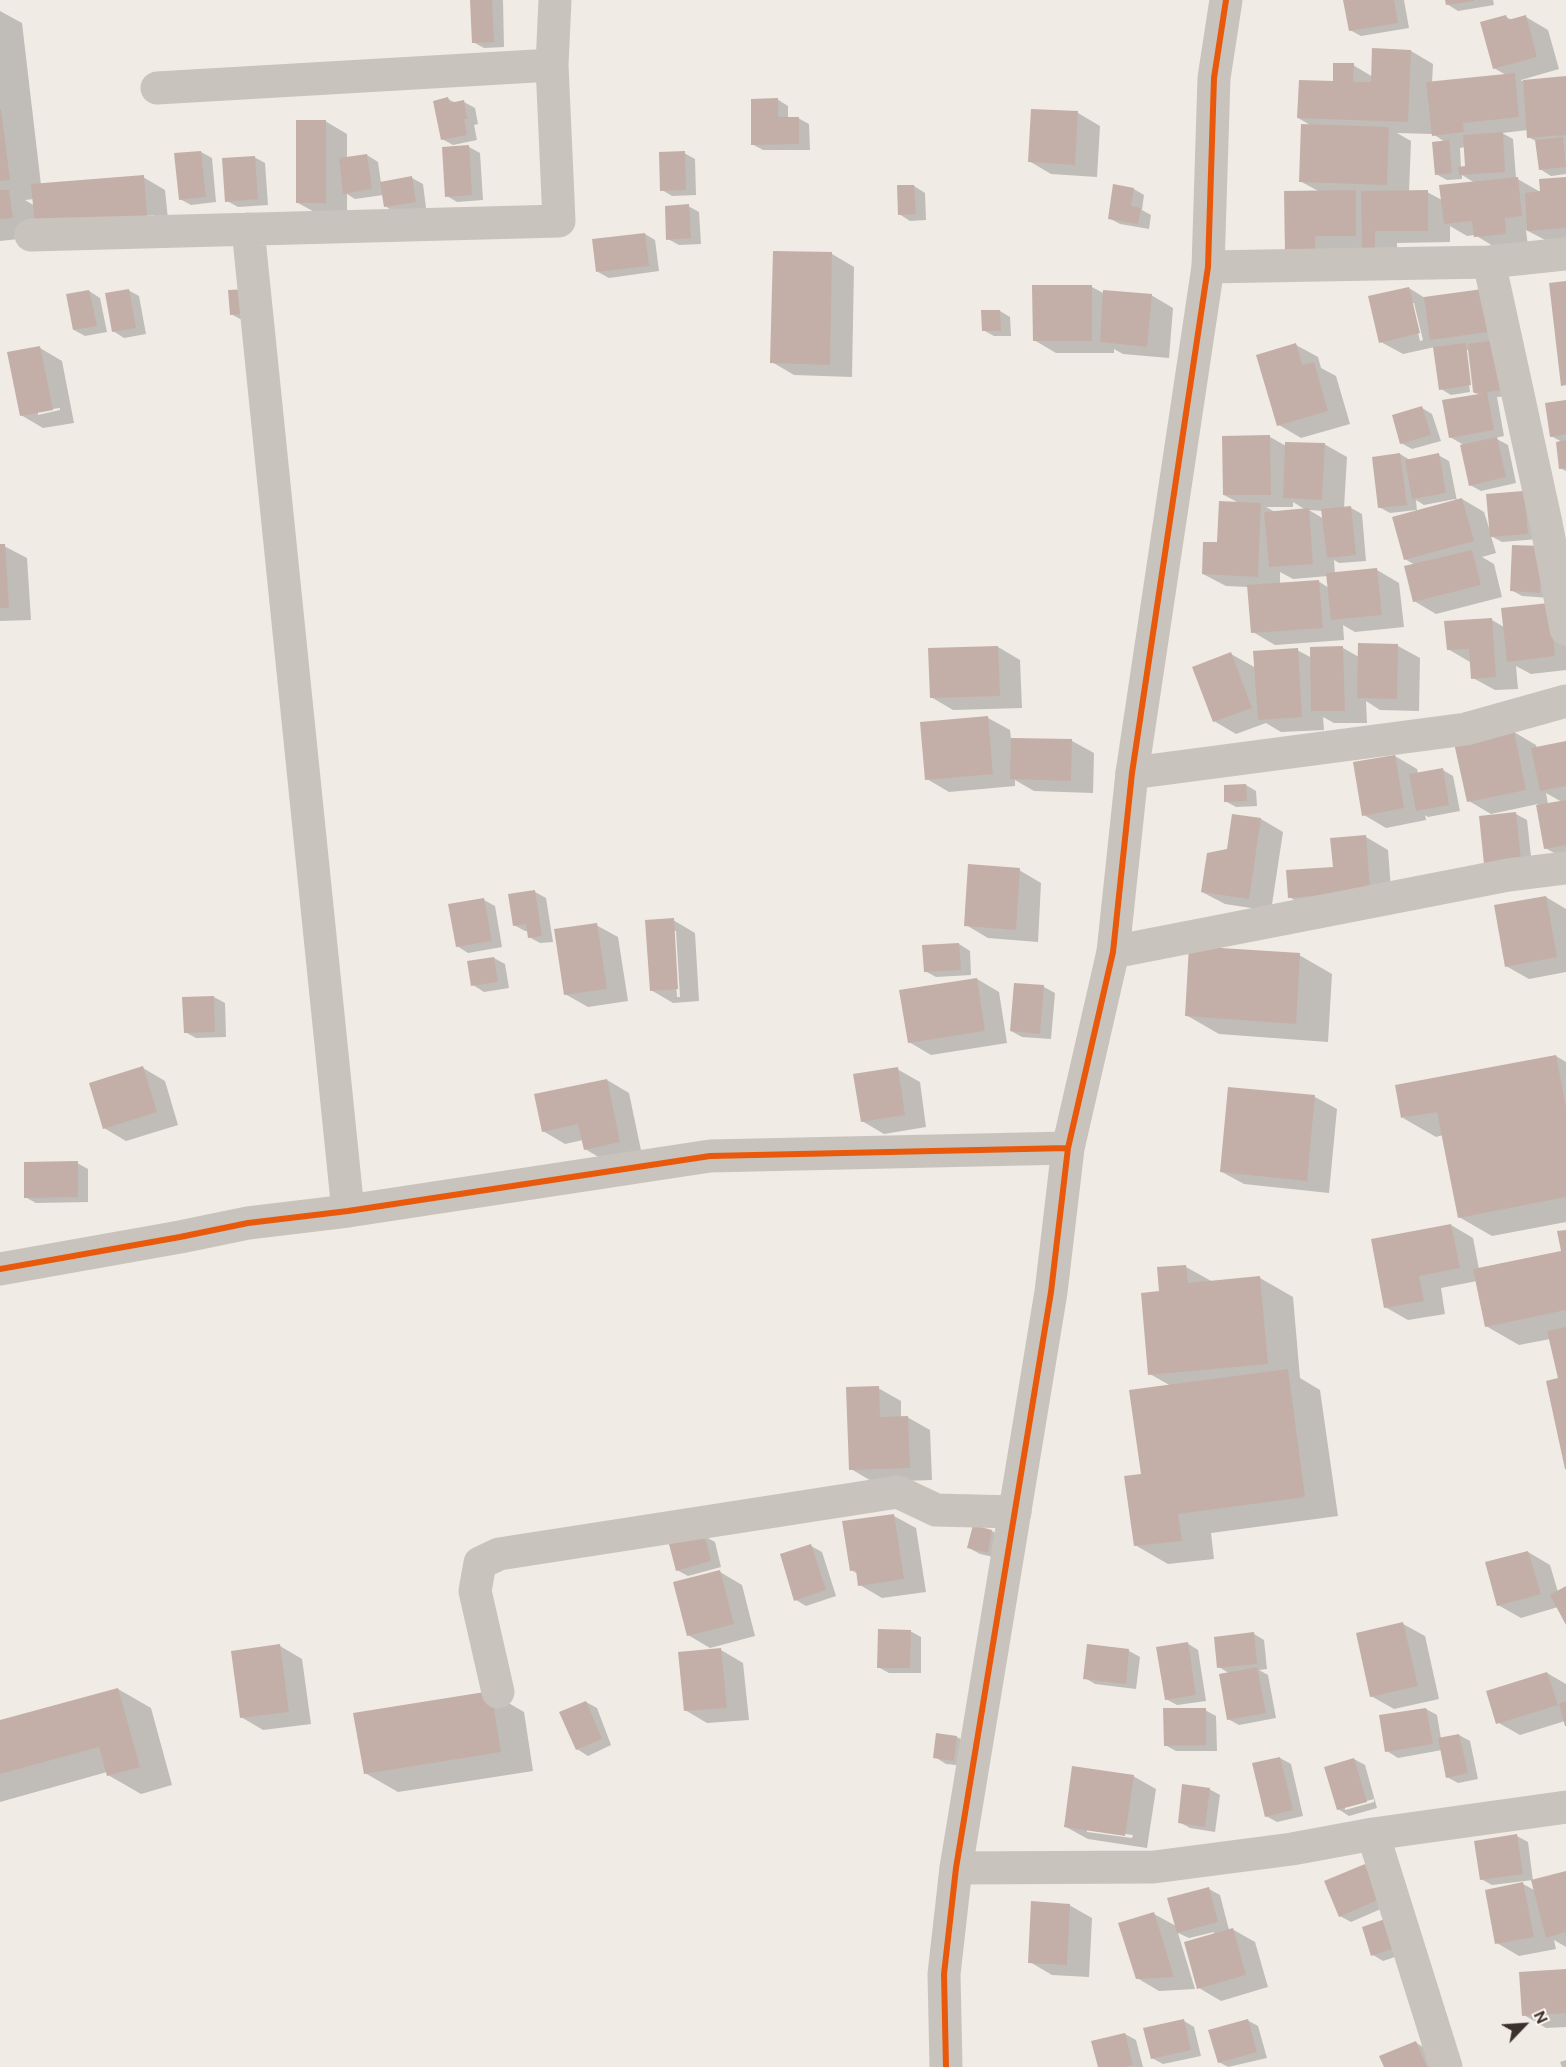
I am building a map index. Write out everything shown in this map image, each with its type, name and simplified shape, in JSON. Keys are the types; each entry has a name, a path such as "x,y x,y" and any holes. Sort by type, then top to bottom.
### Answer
{"street":[{"path":"31,235 559,221 552,65 555,0"},
{"path":"946,2067 944,1974 956,1868 1051,1292 1068,1148 1113,952 1132,773 1208,267 1214,78 1226,0"},
{"path":"157,88 552,65"},
{"path":"248,229 348,1211"},
{"path":"1208,267 1489,262 1566,254"},
{"path":"1489,262 1546,523 1566,629"},
{"path":"1132,773 1466,729 1566,701"},
{"path":"1113,952 1508,875 1566,868"},
{"path":"0,1269 180,1237 248,1222 348,1211 710,1156 1068,1148"},
{"path":"498,1692 475,1591 480,1563 499,1554 898,1491 936,1510 1015,1512"},
{"path":"956,1868 1154,1867 1292,1849 1373,1834 1566,1807"},
{"path":"1373,1834 1446,2067"}],"building":[{"path":"470,0 492,0 494,42 472,43"},
{"path":"1343,0 1394,0 1398,23 1349,31"},
{"path":"1445,0 1474,0 1474,1 1446,5"},
{"path":"1506,15 1508,20 1526,15 1537,57 1493,69 1480,22"},
{"path":"1372,48 1411,50 1408,122 1297,118 1299,80 1333,81 1333,63 1354,63 1353,82 1371,82"},
{"path":"1515,73 1519,117 1463,123 1464,132 1432,136 1426,82"},
{"path":"1566,76 1566,135 1527,138 1523,80"},
{"path":"448,97 450,103 464,100 467,135 441,140 433,101"},
{"path":"778,98 778,117 799,117 799,144 751,145 751,99"},
{"path":"0,109 10,180 0,181"},
{"path":"1031,109 1078,111 1075,165 1028,162"},
{"path":"296,120 326,120 326,203 296,203"},
{"path":"1301,124 1389,127 1387,185 1299,182"},
{"path":"1503,132 1505,172 1459,175 1458,167 1465,166 1463,135"},
{"path":"1563,137 1566,167 1539,170 1535,140"},
{"path":"1449,140 1452,173 1435,175 1432,142"},
{"path":"469,145 472,195 445,197 442,147"},
{"path":"201,151 206,197 179,200 174,153"},
{"path":"685,151 686,190 660,191 659,152"},
{"path":"367,154 372,189 343,194 339,158"},
{"path":"255,156 258,199 225,202 222,158"},
{"path":"144,175 147,217 35,227 31,184"},
{"path":"412,176 416,202 384,207 380,182"},
{"path":"1518,177 1522,216 1505,218 1506,234 1474,237 1472,221 1444,224 1439,185"},
{"path":"1566,177 1566,228 1527,231 1525,193 1540,191 1539,179"},
{"path":"1113,184 1134,188 1131,206 1141,208 1138,224 1108,219"},
{"path":"897,185 914,185 916,214 898,215"},
{"path":"0,190 9,190 13,218 0,219"},
{"path":"1356,190 1356,236 1315,236 1315,253 1285,253 1284,191"},
{"path":"1428,190 1428,231 1375,231 1375,249 1362,249 1361,191"},
{"path":"689,204 691,238 666,240 665,206"},
{"path":"645,233 649,266 596,272 592,239"},
{"path":"773,251 832,252 830,365 770,363"},
{"path":"1566,281 1566,385 1561,386 1549,283"},
{"path":"1032,285 1092,285 1092,341 1033,341"},
{"path":"1409,287 1420,333 1379,343 1368,296"},
{"path":"1490,288 1495,331 1430,340 1424,297"},
{"path":"129,289 136,328 112,332 105,293"},
{"path":"248,289 250,313 230,315 228,290"},
{"path":"89,290 97,326 73,330 66,294"},
{"path":"1103,290 1152,294 1147,347 1100,342"},
{"path":"981,310 1000,310 1001,331 982,331"},
{"path":"1496,340 1502,390 1487,392 1494,430 1449,438 1442,400 1485,393 1474,393 1468,344"},
{"path":"1296,343 1302,365 1314,362 1328,411 1277,426 1256,355"},
{"path":"1466,343 1471,385 1439,390 1433,347"},
{"path":"40,346 53,410 20,416 7,352"},
{"path":"1566,400 1566,434 1550,437 1545,403"},
{"path":"1422,406 1431,435 1400,444 1392,415"},
{"path":"1270,435 1271,495 1223,495 1222,436"},
{"path":"1497,437 1506,477 1469,486 1460,445"},
{"path":"1566,440 1566,468 1559,469 1556,442"},
{"path":"1285,442 1325,443 1322,500 1283,498"},
{"path":"1400,453 1407,505 1378,508 1372,457"},
{"path":"1439,453 1446,493 1412,499 1405,460"},
{"path":"1524,491 1528,534 1490,537 1486,494"},
{"path":"1462,498 1474,541 1404,560 1392,517"},
{"path":"1219,501 1261,503 1258,577 1202,574 1203,542 1217,542"},
{"path":"1351,506 1356,555 1327,558 1321,509"},
{"path":"1309,508 1313,564 1269,567 1264,512"},
{"path":"0,544 5,544 9,608 0,608"},
{"path":"1512,545 1543,546 1540,593 1510,591"},
{"path":"1472,550 1481,585 1413,602 1404,566"},
{"path":"1377,568 1382,615 1331,620 1326,573"},
{"path":"1319,580 1323,628 1251,633 1247,585"},
{"path":"1549,603 1555,656 1507,662 1501,608"},
{"path":"1492,618 1496,677 1471,679 1469,649 1447,650 1444,621"},
{"path":"1358,643 1398,644 1397,699 1357,698"},
{"path":"998,646 1000,696 930,698 928,648"},
{"path":"1343,646 1345,711 1311,711 1310,647"},
{"path":"1298,648 1302,717 1258,720 1253,651"},
{"path":"1231,652 1252,708 1213,722 1192,667"},
{"path":"988,716 993,774 925,780 920,722"},
{"path":"1514,731 1526,790 1467,802 1454,743"},
{"path":"1011,738 1072,739 1071,781 1010,779"},
{"path":"1566,741 1566,786 1540,791 1531,748"},
{"path":"1395,755 1404,808 1362,816 1353,762"},
{"path":"1443,768 1449,805 1416,811 1409,774"},
{"path":"1246,784 1247,801 1224,802 1224,785"},
{"path":"1566,800 1566,845 1544,849 1536,805"},
{"path":"1516,812 1521,860 1484,864 1479,816"},
{"path":"1232,814 1261,818 1249,899 1201,892 1207,853 1227,849"},
{"path":"1366,835 1370,891 1288,898 1286,870 1333,867 1330,838"},
{"path":"968,864 1020,868 1016,930 964,926"},
{"path":"535,890 542,936 528,938 526,924 513,926 508,894"},
{"path":"1546,896 1557,957 1505,967 1494,905"},
{"path":"484,898 492,941 456,947 448,904"},
{"path":"674,918 678,989 650,991 645,920"},
{"path":"597,923 607,989 564,995 554,929"},
{"path":"959,943 961,970 924,972 922,945"},
{"path":"1189,946 1300,953 1296,1024 1185,1016"},
{"path":"494,957 498,982 471,986 467,961"},
{"path":"977,978 985,1031 908,1043 899,990"},
{"path":"1014,983 1044,985 1040,1034 1010,1031"},
{"path":"214,996 215,1032 184,1033 182,997"},
{"path":"1556,1055 1566,1107 1566,1197 1458,1218 1437,1112 1401,1118 1395,1085"},
{"path":"143,1066 157,1112 103,1129 89,1083"},
{"path":"898,1067 905,1115 861,1122 853,1074"},
{"path":"607,1079 620,1142 584,1150 578,1124 542,1132 534,1094"},
{"path":"1228,1087 1315,1095 1307,1181 1220,1172"},
{"path":"78,1161 78,1197 24,1198 24,1162"},
{"path":"1451,1224 1460,1268 1419,1276 1424,1301 1384,1308 1371,1239"},
{"path":"1566,1230 1566,1310 1485,1327 1473,1269 1561,1251 1557,1231"},
{"path":"1186,1265 1188,1283 1260,1276 1268,1364 1148,1375 1141,1293 1159,1291 1157,1267"},
{"path":"1566,1327 1565,1469 1546,1381 1558,1378 1547,1331"},
{"path":"1288,1369 1305,1497 1178,1514 1182,1541 1134,1546 1124,1476 1141,1474 1129,1390"},
{"path":"879,1386 880,1417 908,1416 910,1468 849,1470 846,1387"},
{"path":"894,1514 904,1579 858,1586 856,1570 850,1571 842,1521"},
{"path":"973,1525 992,1530 988,1553 967,1548"},
{"path":"704,1534 711,1561 676,1571 669,1544"},
{"path":"811,1544 826,1590 794,1601 780,1554"},
{"path":"1528,1551 1541,1594 1497,1606 1485,1562"},
{"path":"720,1570 734,1624 687,1636 673,1582"},
{"path":"1566,1586 1566,1625 1550,1595"},
{"path":"1403,1622 1418,1686 1370,1697 1356,1633"},
{"path":"878,1629 911,1630 910,1668 877,1668"},
{"path":"1254,1632 1257,1664 1217,1668 1214,1637"},
{"path":"1188,1642 1196,1695 1165,1700 1156,1647"},
{"path":"280,1644 289,1712 240,1718 231,1651"},
{"path":"1087,1644 1129,1649 1126,1684 1083,1679"},
{"path":"721,1648 727,1708 684,1711 678,1652"},
{"path":"1257,1667 1266,1713 1227,1720 1219,1674"},
{"path":"1547,1672 1558,1705 1496,1724 1486,1691"},
{"path":"118,1688 140,1767 107,1776 99,1747 0,1774 0,1720"},
{"path":"491,1691 501,1752 364,1774 353,1713"},
{"path":"586,1701 602,1739 576,1750 559,1712"},
{"path":"1566,1701 1566,1726 1565,1726 1559,1704"},
{"path":"1163,1708 1206,1708 1206,1745 1164,1746"},
{"path":"1426,1708 1433,1744 1385,1752 1379,1715"},
{"path":"936,1733 957,1736 954,1761 933,1758"},
{"path":"1459,1734 1468,1773 1446,1778 1438,1738"},
{"path":"1280,1757 1293,1810 1265,1817 1252,1763"},
{"path":"1354,1758 1367,1802 1337,1810 1324,1767"},
{"path":"1072,1766 1134,1775 1125,1836 1064,1827"},
{"path":"1182,1784 1210,1788 1205,1827 1178,1823"},
{"path":"1517,1834 1523,1874 1480,1880 1474,1841"},
{"path":"1365,1864 1380,1899 1339,1917 1324,1881"},
{"path":"1566,1871 1566,1932 1546,1938 1531,1880"},
{"path":"1523,1882 1534,1937 1495,1944 1485,1890"},
{"path":"1209,1887 1218,1922 1177,1933 1167,1898"},
{"path":"1031,1901 1070,1904 1067,1965 1028,1963"},
{"path":"1154,1912 1174,1977 1136,1979 1118,1923"},
{"path":"1391,1917 1401,1946 1371,1956 1362,1927"},
{"path":"1233,1928 1246,1975 1197,1989 1184,1942"},
{"path":"1566,1969 1566,2013 1522,2016 1519,1972"},
{"path":"1184,2019 1191,2050 1151,2059 1143,2028"},
{"path":"1248,2019 1257,2052 1218,2063 1208,2030"},
{"path":"1125,2033 1133,2065 1098,2067 1091,2041"},
{"path":"1416,2041 1427,2067 1384,2067 1379,2056"}],"cycle path":[{"path":"946,2067 944,1974 956,1868 1051,1292 1068,1148 1113,952 1132,773 1208,267 1214,78 1226,0"},
{"path":"0,1269 248,1223 348,1211 710,1156 1068,1148"}]}
